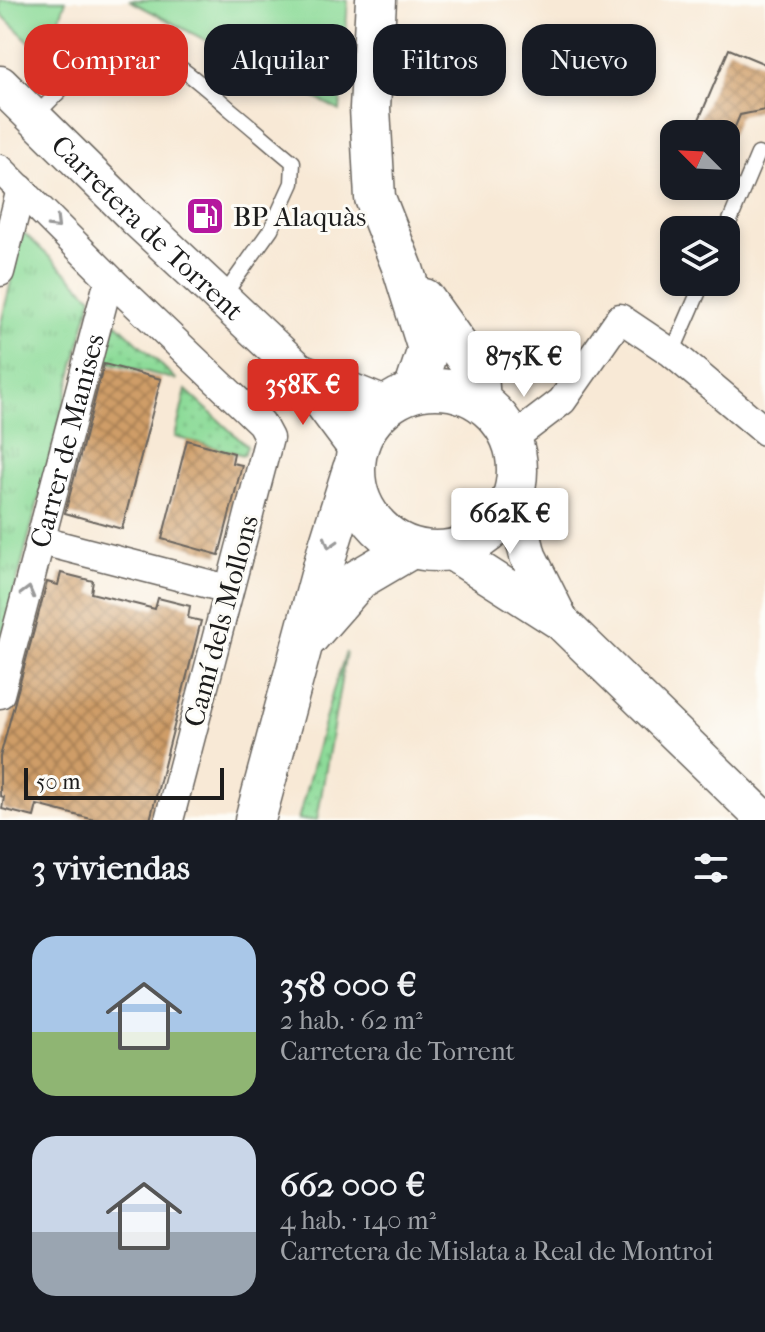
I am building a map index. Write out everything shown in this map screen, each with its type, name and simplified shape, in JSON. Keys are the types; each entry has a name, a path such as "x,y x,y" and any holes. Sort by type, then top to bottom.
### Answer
{"main road":[{"path":"255,820 328,549 367,424 400,398 428,349 403,269 375,198 370,108 376,0"},
{"path":"403,269 478,375 480,401"},
{"path":"355,458 368,518 410,549 450,551 489,532 513,496 517,468 511,440 499,418 480,401 448,389 400,398"},
{"path":"304,642 359,579 410,549"}],"street":[{"name":"Carretera de Torrent","path":"0,84 136,218 298,370 355,458"},
{"path":"0,169 113,282"},
{"path":"0,272 21,189"},
{"name":"Camí dels Mollons","path":"113,282 267,432 268,445 169,820"},
{"name":"Carrer de Manises","path":"0,694 106,291 113,282"},
{"path":"511,440 562,401 620,318 672,353 765,431"},
{"name":"Carretera de Torrent","path":"298,370 400,398"},
{"path":"513,496 528,556 561,622"},
{"path":"42,541 228,589"},
{"path":"450,551 561,622 765,820"}],"lane":[{"path":"34,116 111,39 125,40 148,48 192,76 293,162 292,183 271,229 222,298"},
{"path":"732,216 758,154"},
{"path":"672,353 697,296"}],"green space":[{"path":"0,0 66,0 58,24 24,24 24,36 0,13"},
{"path":"129,0 348,0 346,24 204,24 204,39 188,31 188,24 175,24"},
{"path":"311,96 341,96 340,111"},
{"path":"23,232 92,297 0,646 0,327"},
{"path":"116,322 177,380 105,361"},
{"path":"186,390 247,446 244,455 175,437"},
{"path":"346,652 317,820 298,820 331,697"}],"building":[{"path":"729,49 765,64 765,110 740,115 738,120 699,120"},
{"path":"104,364 161,379 122,529 65,513"},
{"path":"187,440 234,453 232,463 242,465 219,555 162,539"},
{"path":"61,573 93,581 91,593 155,609 158,598 190,606 188,618 201,621 150,820 95,820 37,805 34,817 2,809 4,797 0,796 0,757 47,582 58,585"}],"place":[{"name":"BP Alaquàs","path":"205,216"}]}
